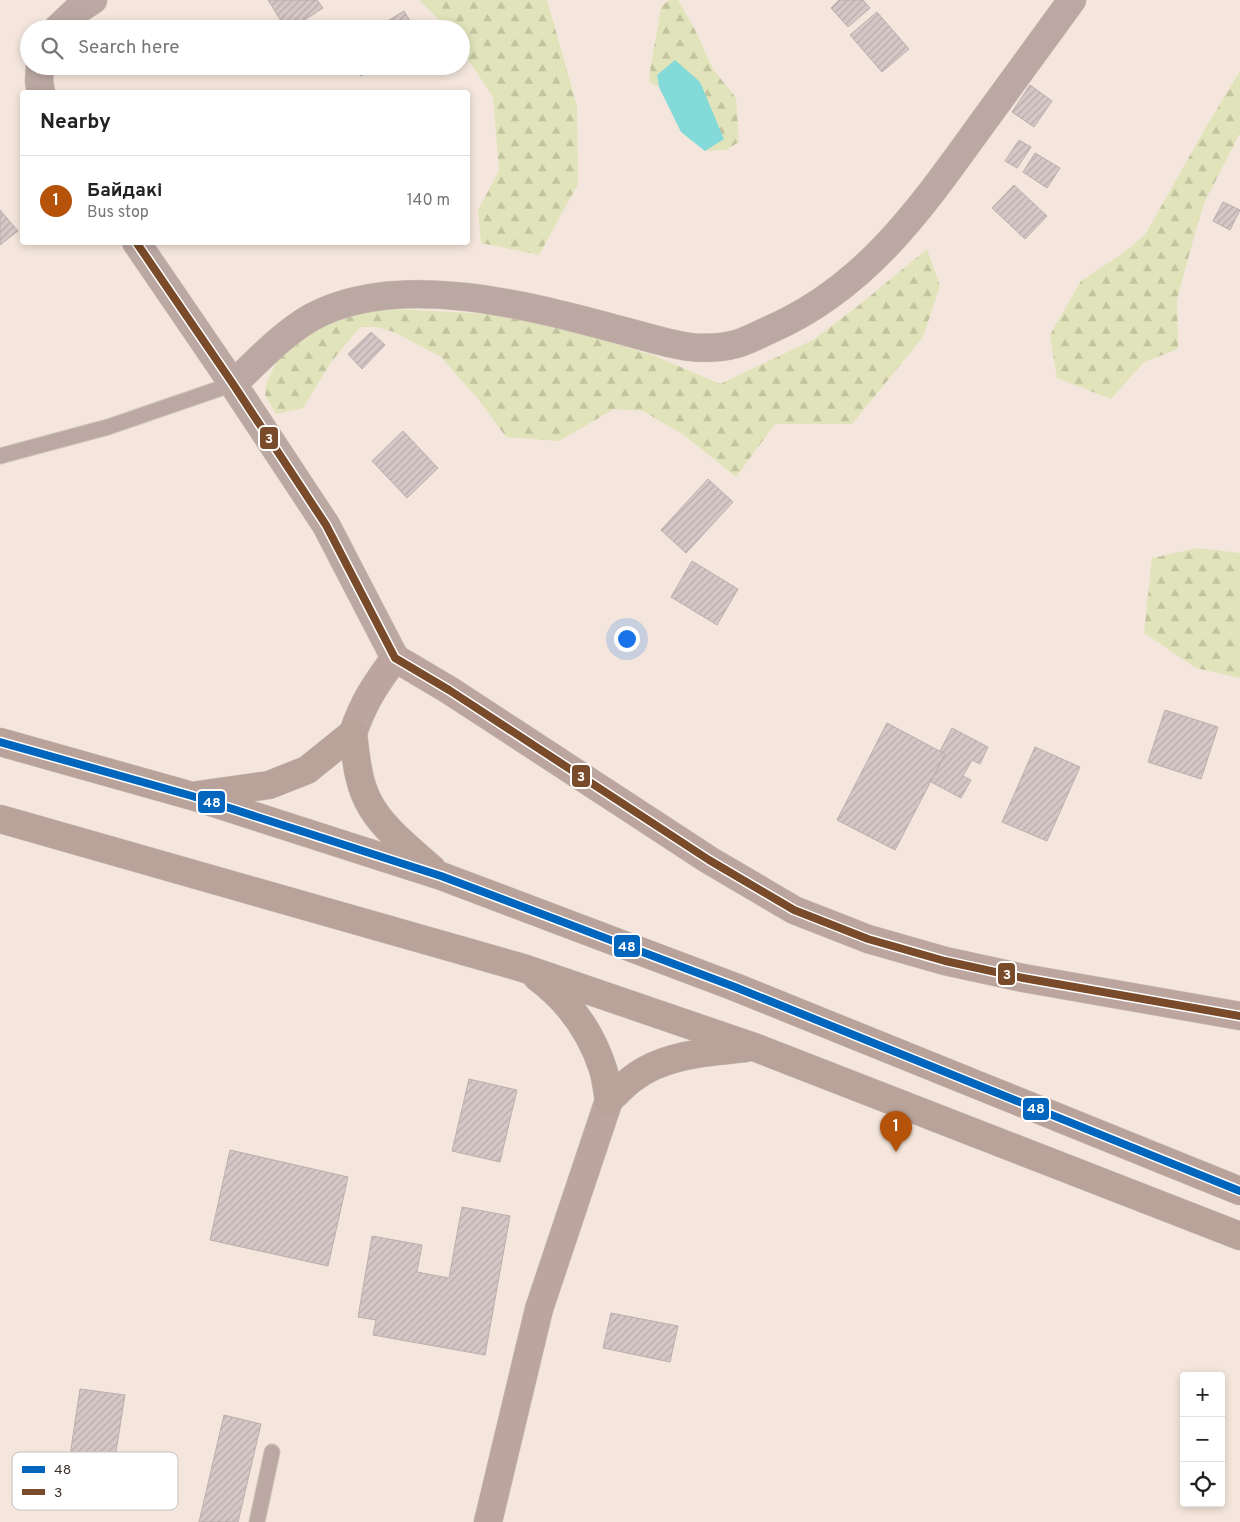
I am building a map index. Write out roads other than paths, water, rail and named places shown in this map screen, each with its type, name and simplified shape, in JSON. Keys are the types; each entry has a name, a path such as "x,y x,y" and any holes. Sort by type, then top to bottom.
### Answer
{"highway":[{"path":"192,796 269,785 307,770 353,734"},
{"path":"353,734 358,774 372,808 397,838 441,876"},
{"path":"0,742 192,796 441,876 735,987 1240,1191"},
{"path":"0,819 523,968 754,1047 1240,1236"},
{"path":"523,968 552,989 582,1022 604,1070 609,1100"},
{"path":"609,1100 633,1077 686,1054 754,1047"}],"street":[{"path":"66,20 92,0"},
{"path":"233,384 284,337 312,318 344,304 385,296 432,295 480,298 541,309 689,348 715,348 738,344 792,320 822,302 858,275 902,229 947,172 1072,0"},
{"path":"39,75 40,90"},
{"path":"138,245 233,384 326,526 395,658 449,690 709,860 794,910 868,939 945,961 1023,978 1240,1016"},
{"path":"353,734 361,709 395,658"},
{"path":"488,1522 539,1309 609,1100"}],"lane":[{"path":"0,456 108,427 233,384"},
{"path":"257,1522 272,1452"}],"water":[{"path":"675,60 700,82 724,139 705,151 681,132 659,87 657,75"}],"place":[{"name":"Байдакі","path":"896,1152"}]}
